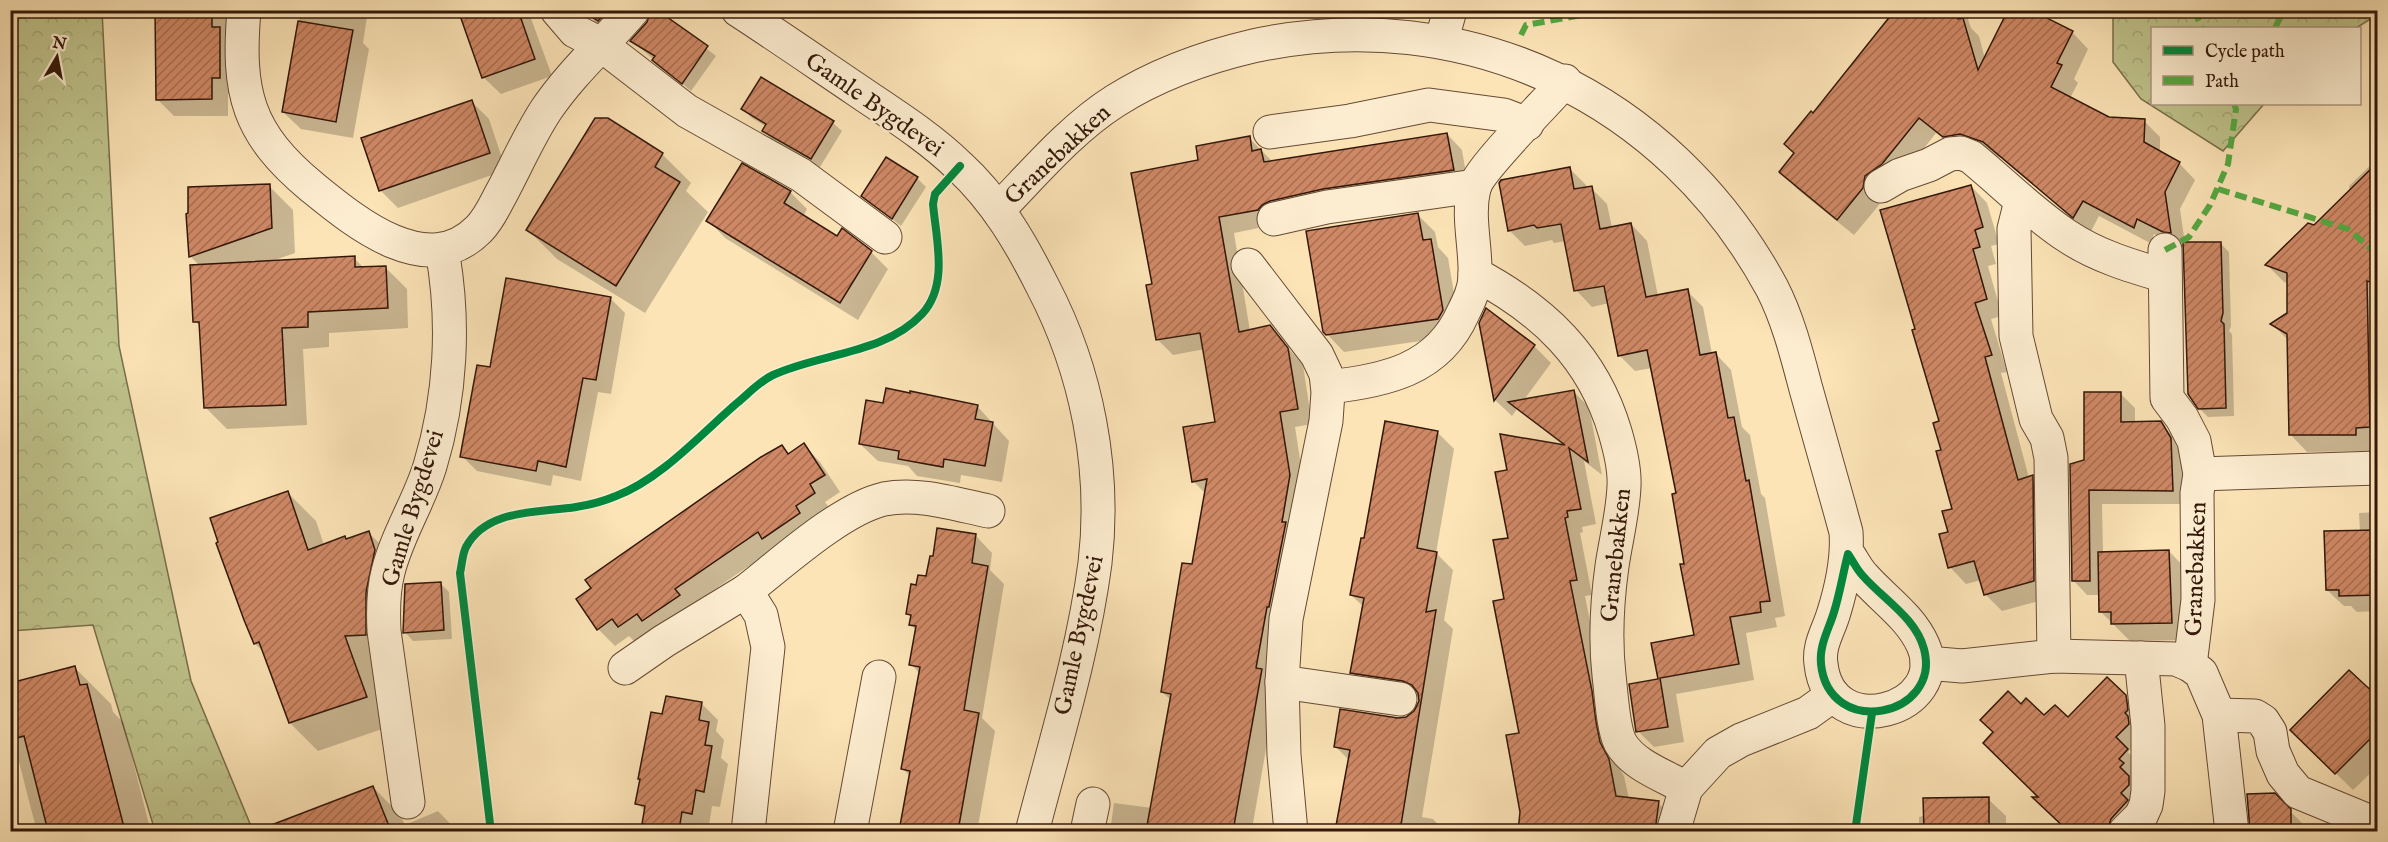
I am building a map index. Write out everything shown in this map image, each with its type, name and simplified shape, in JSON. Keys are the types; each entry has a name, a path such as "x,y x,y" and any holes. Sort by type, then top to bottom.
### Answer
{"street":[{"path":"244,10 243,74 246,95 252,114 273,150 314,188 383,237 407,248 442,250 465,240 480,228 546,111 600,44 633,10"},
{"path":"557,10 576,31 600,44 687,111 801,176 885,237"},
{"name":"Gamle Bygdevei","path":"738,10 918,130 960,166 998,210 1033,267 1070,345 1082,384 1098,490 1095,562 1079,648 1032,831"},
{"name":"Granebakken","path":"998,210 1082,126 1116,100 1168,74 1217,55 1290,37 1336,32 1390,33 1446,25 1471,45 1565,81 1616,111 1683,168 1740,236 1765,275 1780,305 1846,532 1848,554 1834,612 1822,642 1821,664 1827,686 1833,695"},
{"path":"1328,387 1384,378 1418,365 1441,349 1456,329 1473,292 1475,274 1471,214 1474,186 1490,164 1565,81"},
{"path":"1270,132 1350,121 1429,105 1504,115 1527,124"},
{"name":"Granebakken","path":"1881,186 1900,175 1929,165 1950,154 1961,153 1976,161 2021,201 2067,236 2096,253 2129,266 2165,263 2167,398 2182,418 2194,441 2200,474 2197,520 2198,600 2190,664"},
{"path":"1274,219 1327,207 1474,186"},
{"path":"2021,201 2014,229 2016,336 2036,419 2047,438 2051,458 2054,656"},
{"name":"Gamle Bygdevei","path":"408,802 384,631 383,609 388,572 430,467 438,434 449,364 450,334 447,277 442,250"},
{"path":"1248,265 1317,355 1326,374 1328,387 1326,422 1286,619 1282,682 1284,755 1291,831"},
{"name":"Granebakken","path":"1475,274 1509,292 1553,328 1572,348 1600,391 1620,451 1625,483 1612,567 1606,632 1613,706 1620,741 1630,755 1686,788"},
{"name":"Granebakken","path":"2200,474 2257,484 2378,468"},
{"path":"626,668 664,641 746,591 833,525 859,509 883,499 908,497 937,500 988,511"},
{"name":"Granebakken","path":"1848,554 1863,576 1910,623 1923,646 1927,663 1962,666 2054,656 2176,659 2190,664 2201,673 2219,715 2232,831"},
{"path":"746,591 761,615 768,647 748,831"},
{"path":"2125,831 2141,816 2146,805 2148,790 2148,726 2141,658"},
{"path":"1673,831 1686,788 1718,753 1741,740 1808,713 1833,695 1855,711 1872,713 1902,704 1913,695 1923,680 1927,663"},
{"path":"850,831 879,677"},
{"path":"1282,682 1400,699"},
{"path":"2219,715 2255,716 2263,721 2270,732 2273,752 2283,774 2298,792 2378,825"}],"green space":[{"path":"11,10 102,11 119,346 191,681 253,831 155,831 93,625 11,631"},
{"path":"2377,10 2377,15 2358,27 2151,27 2151,105 2263,105 2223,151 2141,99 2113,62 2113,11"}],"building":[{"path":"155,10 212,10 212,27 220,27 220,78 212,78 212,99 156,100"},
{"path":"458,10 518,10 535,59 482,78"},
{"path":"582,10 608,10 598,21"},
{"path":"651,10 657,10 708,46 682,84 652,60 655,56 630,41 647,22"},
{"path":"1895,10 1955,10 1958,19 1963,18 1978,70 2008,10 2031,10 2073,31 2057,63 2062,65 2051,87 2109,117 2145,119 2144,142 2180,162 2165,192 2171,233 2163,232 2137,219 2134,228 2083,201 2073,218 1983,142 1960,134 1943,137 1919,118 1882,164 1865,176 1863,188 1837,220 1779,172 1794,153 1784,144 1811,111 1813,113"},
{"path":"298,21 353,30 336,122 282,112"},
{"path":"761,77 834,121 811,159 762,131 766,124 741,109"},
{"path":"472,100 490,153 379,191 361,138"},
{"path":"595,118 608,118 663,153 655,167 680,182 616,286 526,230"},
{"path":"1447,133 1454,170 1323,189 1270,201 1258,210 1219,217 1239,332 1270,325 1288,348 1298,409 1280,412 1290,475 1282,522 1286,522 1256,668 1262,669 1233,831 1146,831 1171,694 1161,692 1182,563 1192,564 1207,479 1192,482 1183,427 1215,422 1200,333 1156,340 1146,285 1152,284 1131,173 1198,160 1196,146 1250,136 1252,151 1261,149 1264,162"},
{"path":"886,157 918,177 892,219 861,196"},
{"path":"2378,162 2378,284 2367,281 2370,427 2356,428 2356,435 2289,435 2287,334 2270,324 2287,313 2287,273 2265,265 2308,223 2314,225"},
{"path":"742,163 791,191 784,203 837,236 842,228 872,251 840,303 706,221"},
{"path":"1570,167 1574,189 1592,186 1600,229 1631,223 1646,297 1688,289 1700,355 1716,352 1728,418 1734,417 1746,481 1749,480 1770,601 1760,602 1761,612 1730,617 1739,664 1660,678 1668,727 1636,732 1629,684 1658,679 1651,643 1694,635 1680,564 1684,564 1672,494 1676,493 1647,350 1618,356 1604,286 1574,291 1561,224 1537,228 1534,225 1508,231 1499,183 1501,180"},
{"path":"270,184 272,228 189,257 186,214 188,213 188,187"},
{"path":"1971,185 1983,227 1975,230 1980,247 1973,249 1987,299 1975,303 1992,355 1985,357 2018,480 2033,475 2034,581 1984,595 1974,561 1948,568 1939,534 1948,532 1942,511 1952,509 1936,451 1941,450 1933,423 1939,421 1880,210"},
{"path":"1418,213 1423,240 1431,239 1443,310 1438,319 1326,335 1323,332 1306,231"},
{"path":"2183,242 2221,242 2223,313 2221,321 2224,324 2226,408 2198,409 2188,394"},
{"path":"355,256 355,267 386,266 388,308 308,312 308,327 282,328 286,405 204,408 199,322 193,322 190,265"},
{"path":"506,278 611,297 596,380 583,378 566,467 538,461 536,471 460,457 477,365 490,367"},
{"path":"1486,308 1535,345 1494,401 1479,323"},
{"path":"886,388 978,405 975,419 993,422 985,466 944,459 943,467 898,459 899,451 859,444 866,400 883,403"},
{"path":"1574,390 1588,462 1569,448 1581,509 1567,511 1568,517 1565,518 1577,580 1570,581 1600,742 1609,759 1616,796 1659,801 1655,831 1518,831 1520,812 1506,735 1519,733 1493,601 1504,599 1493,540 1508,538 1495,472 1507,470 1500,434 1565,445 1508,402"},
{"path":"2084,392 2121,392 2121,422 2161,421 2171,438 2173,491 2089,490 2090,581 2072,581 2070,464 2084,460"},
{"path":"1385,421 1438,431 1417,548 1437,552 1426,612 1436,610 1400,831 1335,831 1350,750 1334,747 1340,709 1398,718 1406,717 1414,711 1419,701 1418,693 1412,685 1403,681 1350,673 1364,598 1350,595 1361,538 1364,538"},
{"path":"804,443 825,475 810,484 815,493 796,506 800,513 762,539 758,532 675,589 680,595 642,621 637,614 618,627 612,619 597,630 576,599 591,588 585,580 761,457 782,445 788,454"},
{"path":"288,491 308,550 345,536 346,539 369,531 375,550 366,592 366,635 345,636 367,697 289,723 259,642 254,644 244,620 216,543 218,542 210,518"},
{"path":"937,528 976,534 972,563 988,566 964,710 979,713 958,831 899,831 910,771 901,769 920,667 909,665 916,626 909,625 911,615 906,614 911,584 916,585 918,575 926,576 930,556 933,556"},
{"path":"2378,530 2378,595 2339,596 2339,590 2326,590 2324,531"},
{"path":"2169,550 2172,623 2111,624 2111,612 2099,612 2098,552"},
{"path":"441,582 444,630 403,633 405,584"},
{"path":"75,666 80,685 87,684 125,831 48,831 24,736 10,740 10,683"},
{"path":"2349,670 2378,697 2378,731 2335,774 2290,730"},
{"path":"2107,677 2126,695 2128,710 2125,713 2129,724 2116,737 2128,749 2119,759 2124,763 2120,767 2129,776 2129,785 2121,793 2128,800 2111,819 2107,831 2068,831 2032,797 2038,797 1983,743 1993,732 1980,720 2008,691 2021,704 2026,698 2044,715 2055,705 2068,717"},
{"path":"666,696 702,702 699,720 709,722 705,745 712,746 704,792 696,790 692,814 682,812 679,830 642,824 645,806 635,804 651,712 662,714"},
{"path":"373,786 391,831 262,831 261,829"},
{"path":"2275,793 2291,809 2291,831 2250,831 2247,794"},
{"path":"1989,797 1989,831 1924,831 1923,798"}],"marked path":[{"path":"1521,35 1526,25 1610,10"},
{"path":"2194,10 2202,27"},
{"path":"2276,27 2284,10"},
{"path":"2165,250 2189,237 2210,205 2228,164 2236,109 2234,105"},
{"path":"2218,189 2348,229 2375,252"}],"cycle path":[{"path":"491,832 460,573 466,547 475,534 501,519 531,512 591,504 633,488 649,479 680,455 754,388 773,375 871,345 907,327 922,314 936,290 939,261 933,204 935,194 960,166"},
{"path":"1848,554 1863,576 1906,618 1920,638 1924,649 1925,672 1917,691 1901,704 1882,710 1862,711 1843,703 1828,688 1821,664 1823,644 1836,605 1848,554"},
{"path":"1855,832 1872,713"}]}
